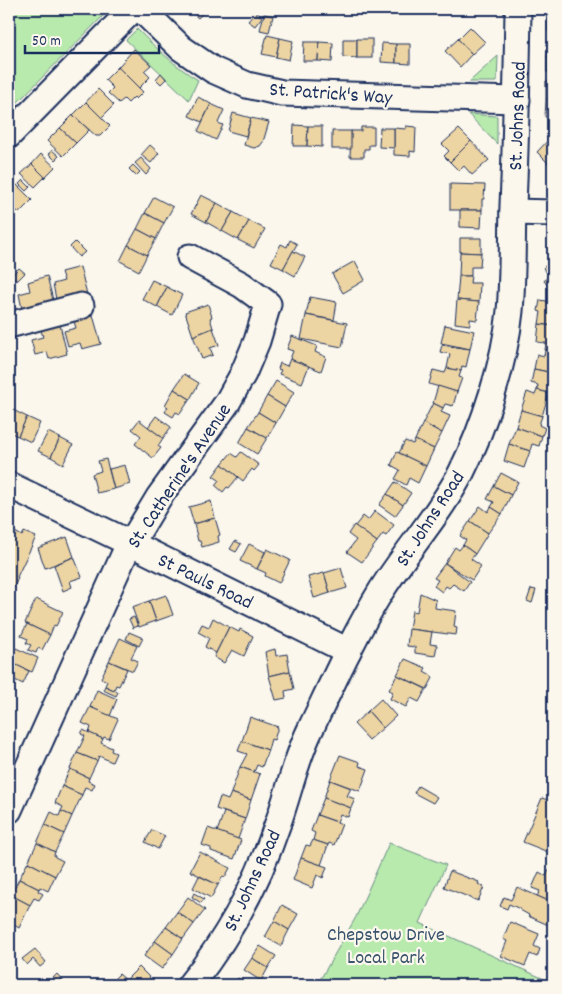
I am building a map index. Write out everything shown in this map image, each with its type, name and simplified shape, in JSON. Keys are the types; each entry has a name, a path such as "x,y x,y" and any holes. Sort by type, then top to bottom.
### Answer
{"street":[{"path":"9,135 133,9"},
{"name":"St. Patrick's Way","path":"141,9 181,48 213,70 247,85 282,93 517,100"},
{"name":"St. Johns Road","path":"190,985 209,961 237,916 259,872 277,826 305,739 348,651 381,591 433,518 461,472 483,421 500,365 510,312 518,9"},
{"path":"513,212 553,213"},
{"name":"St. Catherine's Avenue","path":"9,810 130,544 159,497 227,403 243,374 257,341 268,304 242,285 190,257"},
{"path":"14,329 81,306"},
{"name":"St Pauls Road","path":"9,485 348,651"}],"green space":[{"path":"9,9 110,9 9,111"},
{"path":"137,29 181,69 198,80 189,100 126,40"},
{"path":"498,56 497,82 469,82"},
{"path":"468,114 497,116 497,144"},
{"name":"Chepstow Drive Local Park","path":"389,843 446,865 420,923 553,983 553,985 317,985 356,917"}],"building":[{"path":"188,9 207,9 198,18"},
{"path":"256,12 262,17 255,26 248,21"},
{"path":"264,14 273,16 269,32 260,30"},
{"path":"548,16 553,16 553,31 548,31"},
{"path":"470,27 485,42 472,54 458,39"},
{"path":"267,35 280,38 276,57 262,54"},
{"path":"280,38 293,41 289,60 276,57"},
{"path":"343,39 357,39 357,58 343,57"},
{"path":"357,39 372,39 372,58 357,58"},
{"path":"458,39 472,54 460,67 445,51"},
{"path":"304,42 319,42 318,61 303,61"},
{"path":"319,42 333,43 332,62 318,61"},
{"path":"548,42 553,42 553,57 547,57"},
{"path":"382,43 396,44 396,63 381,62"},
{"path":"396,44 410,44 410,64 396,63"},
{"path":"134,49 151,65 144,71 150,77 139,88 118,67"},
{"path":"547,57 553,57 553,72 547,72"},
{"path":"118,67 143,92 136,99 134,97 128,103 124,99 119,103 108,93 113,88 105,80"},
{"path":"161,73 166,79 161,84 156,79"},
{"path":"546,81 553,82 553,99 546,99"},
{"path":"98,89 114,105 101,118 86,102"},
{"path":"198,97 211,104 202,122 189,116"},
{"path":"546,99 553,99 553,117 545,117"},
{"path":"86,102 110,126 100,136 96,136 73,115"},
{"path":"211,104 224,110 218,123 223,125 216,140 198,131"},
{"path":"233,113 251,118 246,136 228,131"},
{"path":"73,115 89,130 76,143 60,128"},
{"path":"251,118 269,122 263,142 260,146 254,148 244,145"},
{"path":"294,125 308,126 307,146 293,146"},
{"path":"308,126 322,126 322,147 307,146"},
{"path":"406,126 416,127 415,152 410,151 410,156 394,155 394,128 406,129"},
{"path":"361,127 374,127 374,145 369,145 369,149 364,149 364,157 350,157 351,131 361,131"},
{"path":"60,128 76,143 63,156 47,141"},
{"path":"380,128 394,128 394,148 379,147"},
{"path":"459,129 471,141 450,162 444,156 449,151 442,144"},
{"path":"332,131 351,131 351,149 332,149"},
{"path":"553,137 553,168 537,152"},
{"path":"471,141 489,160 472,175 464,166 459,171 450,162"},
{"path":"150,145 159,153 151,163 141,155"},
{"path":"52,150 59,156 55,160 49,154"},
{"path":"41,154 55,167 45,177 32,164"},
{"path":"141,158 151,169 146,175 135,163"},
{"path":"32,164 45,177 35,187 21,174"},
{"path":"133,165 140,172 136,176 129,169"},
{"path":"10,178 32,200 19,213 9,203"},
{"path":"23,180 30,187 26,191 19,184"},
{"path":"450,184 485,185 482,210 450,210"},
{"path":"201,195 217,203 206,222 191,214"},
{"path":"154,197 173,207 164,223 145,213"},
{"path":"217,203 233,212 222,231 206,222"},
{"path":"460,210 482,210 481,228 460,227"},
{"path":"233,212 249,221 238,240 222,231"},
{"path":"145,213 164,223 156,239 137,229"},
{"path":"249,221 265,229 254,248 238,240"},
{"path":"137,229 156,239 147,255 128,245"},
{"path":"460,238 481,238 481,253 460,252"},
{"path":"290,240 297,244 283,269 271,263 281,244 287,247"},
{"path":"75,242 85,252 79,257 70,247"},
{"path":"128,245 147,255 139,271 120,261"},
{"path":"293,251 305,257 295,276 283,269"},
{"path":"460,252 481,253 480,267 471,267 471,276 459,276"},
{"path":"553,259 553,285 550,288 544,281 549,275 543,268"},
{"path":"355,261 365,280 343,293 332,274"},
{"path":"80,267 87,294 68,299 67,296 56,299 53,284 64,281 61,272"},
{"path":"19,268 25,273 17,281 12,275"},
{"path":"47,276 54,304 22,309 19,294 30,291 28,282"},
{"path":"459,276 471,276 470,283 480,283 479,302 457,300"},
{"path":"152,280 167,287 157,307 142,299"},
{"path":"167,287 182,295 172,315 157,307"},
{"path":"310,297 337,302 334,320 306,315"},
{"path":"457,300 479,302 477,320 470,319 470,325 455,323"},
{"path":"540,300 553,302 553,326 539,324 541,312 538,311"},
{"path":"208,304 213,328 193,336 185,312"},
{"path":"93,315 101,344 82,349 80,343 68,346 64,331 76,328 73,318"},
{"path":"306,315 347,323 342,347 301,339"},
{"path":"539,324 553,326 553,351 545,350 546,343 537,342"},
{"path":"50,325 51,327 60,325 67,354 49,359 47,352 35,355 31,340 43,337 40,327"},
{"path":"445,325 474,331 470,349 441,343"},
{"path":"213,328 219,345 210,348 213,355 202,359 193,336"},
{"path":"292,336 317,346 315,352 326,357 321,371 290,359 293,351 287,349"},
{"path":"442,345 470,349 466,367 462,366 461,371 447,368 450,354 440,352"},
{"path":"545,350 553,351 553,373 534,369 537,354 544,356"},
{"path":"290,359 309,366 302,383 279,374 281,370 278,369 280,363 287,366"},
{"path":"447,368 461,371 459,377 462,378 457,392 429,384 433,370 445,373"},
{"path":"534,369 553,373 549,393 537,390 538,385 531,383"},
{"path":"184,374 199,383 190,399 174,389"},
{"path":"276,381 294,392 285,407 267,396"},
{"path":"438,386 457,392 453,406 445,404 443,408 433,403"},
{"path":"174,389 190,399 180,414 176,412 173,417 165,412 168,407 165,405"},
{"path":"537,390 549,393 542,416 521,410 527,392 535,395"},
{"path":"267,396 285,407 276,423 258,412"},
{"path":"433,403 443,408 441,412 450,416 442,433 423,423"},
{"path":"521,410 542,416 539,425 545,428 542,436 516,427"},
{"path":"15,411 27,417 18,436 9,432 9,423"},
{"path":"258,412 276,423 267,438 248,427"},
{"path":"156,416 171,427 163,438 148,427"},
{"path":"27,417 40,423 31,442 18,436"},
{"path":"139,420 163,438 158,446 161,448 153,458 135,444 141,436 132,429"},
{"path":"423,423 442,433 434,449 415,440"},
{"path":"248,427 267,438 257,454 239,443"},
{"path":"516,427 542,436 539,446 532,444 530,451 509,444"},
{"path":"48,432 60,438 51,457 38,451"},
{"path":"60,438 73,445 63,464 51,457"},
{"path":"415,440 434,449 426,466 399,453 405,441 413,444"},
{"path":"509,444 530,451 524,468 504,461"},
{"path":"241,452 259,465 254,471 252,469 243,481 222,464 231,453 237,457"},
{"path":"397,452 426,466 418,483 409,478 406,485 395,479 400,470 391,465"},
{"path":"106,459 114,489 97,493 92,474 101,471 98,461"},
{"path":"222,464 238,477 223,492 215,485 219,480 213,476"},
{"path":"125,465 130,484 114,489 109,469"},
{"path":"501,473 518,482 511,495 494,486"},
{"path":"395,482 411,493 403,505 387,494"},
{"path":"494,486 511,495 502,514 491,507 494,502 487,499"},
{"path":"387,494 403,505 395,516 379,505"},
{"path":"211,501 215,518 194,524 189,507"},
{"path":"480,506 488,512 491,507 502,514 488,533 470,521"},
{"path":"375,511 394,525 386,536 383,534 377,542 355,526 363,516 368,520"},
{"path":"215,518 220,535 218,536 219,542 202,547 200,541 198,541 194,524"},
{"path":"470,521 488,533 475,554 463,545 466,540 460,536"},
{"path":"354,525 377,542 362,562 347,552 356,540 348,534"},
{"path":"9,529 15,532 9,544"},
{"path":"15,532 22,536 24,532 36,537 13,589 9,591 9,544"},
{"path":"67,537 74,557 45,568 38,548"},
{"path":"235,541 241,544 236,552 230,549"},
{"path":"249,544 265,552 257,569 240,561"},
{"path":"463,545 475,554 471,559 481,566 472,580 445,563 455,547 459,550"},
{"path":"267,549 290,560 279,583 265,576 266,573 257,569"},
{"path":"74,557 82,577 70,581 72,587 63,591 54,565"},
{"path":"445,563 470,582 464,591 453,584 449,588 446,586 442,592 434,586 438,580 434,578"},
{"path":"341,568 347,588 330,593 324,573"},
{"path":"324,573 330,593 314,598 308,577"},
{"path":"531,589 536,590 532,603 527,601"},
{"path":"420,593 436,600 435,608 456,611 454,627 457,628 456,635 409,629 412,611 417,612"},
{"path":"166,595 173,615 156,621 149,601"},
{"path":"36,599 63,612 50,635 25,623"},
{"path":"149,601 156,621 139,627 132,607"},
{"path":"134,617 138,626 133,628 129,619"},
{"path":"213,618 229,627 216,653 205,647 209,638 198,632 202,624 209,627"},
{"path":"27,624 50,635 42,650 38,648 36,653 28,650 31,645 26,643 28,639 21,636"},
{"path":"229,627 239,632 240,629 253,636 244,656 232,650 224,663 214,657"},
{"path":"409,629 432,632 430,644 437,645 435,656 415,653 415,647 407,646"},
{"path":"129,632 143,638 139,646 126,639"},
{"path":"120,638 137,646 131,658 138,661 133,671 109,661"},
{"path":"9,645 38,658 32,672 9,662"},
{"path":"275,649 276,656 287,654 290,671 269,676 265,652"},
{"path":"405,659 426,668 424,671 433,678 427,689 397,675"},
{"path":"109,661 127,669 119,686 116,685 114,690 105,686 107,681 101,678"},
{"path":"10,662 29,671 23,684 9,677"},
{"path":"290,671 294,689 285,691 286,698 276,700 269,676"},
{"path":"397,675 426,689 419,702 411,698 406,707 390,699 393,692 389,690"},
{"path":"105,686 118,692 116,696 103,690"},
{"path":"9,687 14,690 9,703"},
{"path":"97,690 117,699 110,716 90,707"},
{"path":"381,699 396,716 383,728 368,711"},
{"path":"90,707 118,719 109,739 104,737 103,739 89,733 91,727 82,723"},
{"path":"368,711 383,728 369,740 354,724"},
{"path":"250,717 278,727 274,740 271,739 268,750 242,741"},
{"path":"83,730 103,739 101,743 112,748 111,751 116,753 112,762 99,756 97,761 77,753 85,736 81,734"},
{"path":"242,741 268,750 262,767 257,765 254,772 240,767 247,754 238,751"},
{"path":"77,753 97,761 89,778 70,769"},
{"path":"340,755 360,762 359,766 368,769 360,791 330,780"},
{"path":"240,767 260,774 251,800 231,793"},
{"path":"70,769 89,778 88,781 95,784 92,790 85,787 82,795 62,786"},
{"path":"330,780 351,788 347,796 355,799 351,808 324,798"},
{"path":"62,786 82,795 72,816 61,811 63,807 55,803"},
{"path":"418,786 437,797 433,803 414,793"},
{"path":"231,793 251,800 245,819 216,809 220,797 228,800"},
{"path":"324,798 351,808 348,817 340,814 337,822 317,815"},
{"path":"542,798 553,802 553,854 523,842"},
{"path":"61,811 72,816 64,834 45,825 51,812 59,816"},
{"path":"224,812 245,819 238,839 217,832"},
{"path":"317,815 342,824 334,845 313,840 315,833 311,831"},
{"path":"45,825 64,834 55,852 37,843"},
{"path":"208,828 241,840 234,859 211,851 211,848 202,845"},
{"path":"152,830 165,836 158,849 145,842"},
{"path":"313,840 328,845 321,865 301,858 306,845 310,846"},
{"path":"37,843 55,852 55,857 63,861 55,876 28,862"},
{"path":"200,852 230,868 218,885 190,871"},
{"path":"301,858 327,867 323,878 317,875 312,888 293,880"},
{"path":"28,862 55,876 48,891 40,887 39,889 19,879"},
{"path":"549,870 553,872 553,903 537,896 540,891 532,888 539,872 546,876"},
{"path":"450,871 479,882 478,884 484,887 478,901 444,887"},
{"path":"199,876 218,885 211,898 193,888"},
{"path":"19,879 39,889 38,891 43,894 39,900 34,898 30,905 11,895"},
{"path":"517,887 553,903 553,927 528,916 520,909 509,904 507,909 500,906 504,897 511,900"},
{"path":"194,893 204,899 201,903 192,897"},
{"path":"11,895 30,905 19,928 9,922 9,899"},
{"path":"188,897 205,910 194,924 177,912"},
{"path":"282,905 298,914 289,930 274,921"},
{"path":"177,912 194,924 183,939 166,927"},
{"path":"274,921 289,930 281,946 265,937"},
{"path":"510,922 539,934 534,946 540,949 537,957 530,954 525,966 501,956 507,941 503,939"},
{"path":"166,927 183,939 173,954 155,941"},
{"path":"155,941 173,954 162,969 144,956"},
{"path":"260,946 276,956 268,968 252,958"},
{"path":"35,949 46,962 40,967 33,959 27,965 22,959"},
{"path":"252,958 268,968 261,981 244,970"},
{"path":"139,967 152,980 147,985 131,985 126,980"},
{"path":"57,974 65,983 63,985 52,985 52,979"},
{"path":"119,974 126,980 131,985 108,985"},
{"path":"238,978 248,985 232,985"}]}
